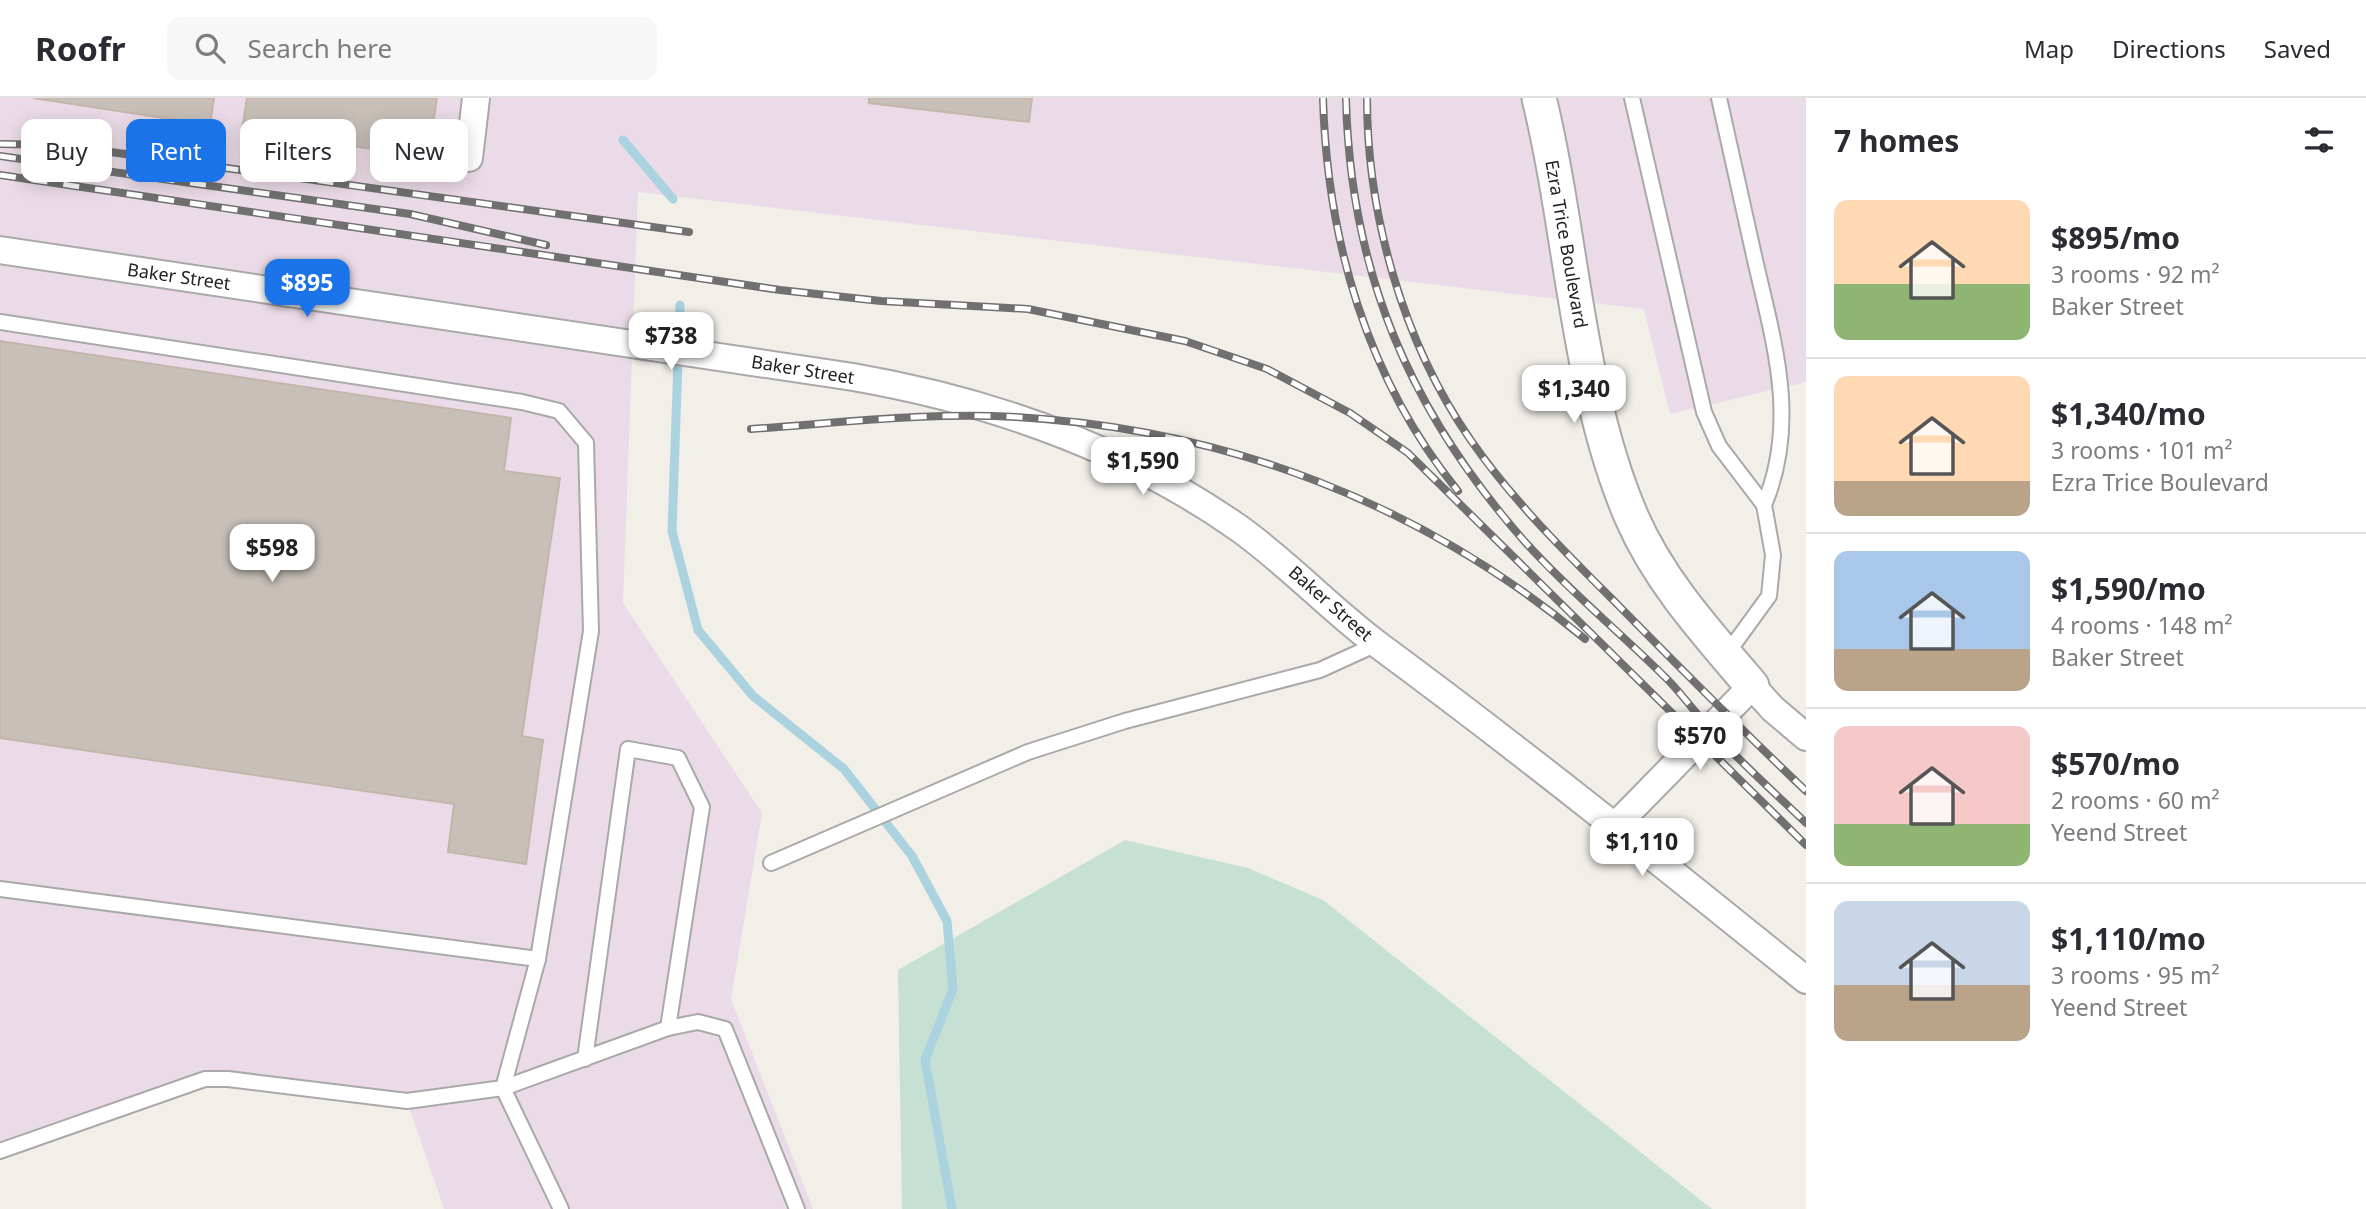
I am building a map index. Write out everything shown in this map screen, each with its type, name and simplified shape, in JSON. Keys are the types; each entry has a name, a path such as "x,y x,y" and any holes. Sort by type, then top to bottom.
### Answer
{"street":[{"path":"469,158 477,98"},
{"name":"Ezra Trice Boulevard","path":"1540,99 1559,189 1592,382 1608,449 1632,517 1655,563 1695,619 1773,709 1806,737"},
{"name":"Baker Street","path":"0,250 622,341 934,392 1016,417 1083,442 1144,470 1239,528 1282,560 1377,644 1507,740 1806,980"},
{"path":"1615,826 1752,685"}],"lane":[{"path":"1632,98 1704,412 1720,446 1764,505 1773,555 1769,596 1726,655"},
{"path":"1720,98 1779,368 1783,422 1776,475 1764,505"},
{"path":"0,322 522,402 559,411 586,443 592,631 538,960 503,1087 561,1209"},
{"path":"771,863 914,799 1073,736 1320,670 1377,644"},
{"path":"585,1059 628,749 678,758 702,807 668,1028"},
{"path":"0,889 538,960"},
{"path":"0,1151 205,1079 228,1079 407,1101 503,1087 668,1028 698,1022 725,1029 797,1209"}],"shaded area":[{"path":"0,98 1806,98 1806,382 1670,414 1644,309 638,192 623,603 762,813 731,999 813,1209 444,1209 407,1101 205,1079 0,1142"}],"green space":[{"path":"1125,840 1248,868 1323,900 1712,1209 902,1209 898,970"}],"building":[{"path":"33,98 214,98 211,119 171,119"},
{"path":"247,98 437,98 434,119 370,119 370,149 356,147 356,119 244,119"},
{"path":"869,98 1032,98 1029,122 869,103"},
{"path":"0,341 511,418 504,471 560,478 522,736 543,740 526,864 448,852 454,804 0,738"}],"waterway":[{"path":"623,140 673,199"},
{"path":"680,305 672,531 698,630 753,696 844,769 912,856 947,921 953,989 925,1060 952,1209"}],"railway":[{"path":"1323,98 1333,204 1343,255 1358,306 1376,355 1399,402 1426,448 1458,491"},
{"path":"1346,98 1350,162 1359,223 1374,281 1394,337 1419,391 1450,443 1485,493 1526,543 1667,679 1719,739 1806,823"},
{"path":"1367,98 1374,187 1393,276 1426,361 1446,401 1470,439 1503,483 1559,545 1806,791"},
{"path":"0,144 60,145 689,232"},
{"path":"0,156 410,214 546,245"},
{"path":"0,175 780,290 881,301 1028,309 1185,341 1267,369 1350,413 1408,453 1806,845"},
{"path":"751,429 884,419 983,416 1095,424 1171,438 1246,457 1319,482 1389,513 1457,549 1522,591 1585,639"}]}
